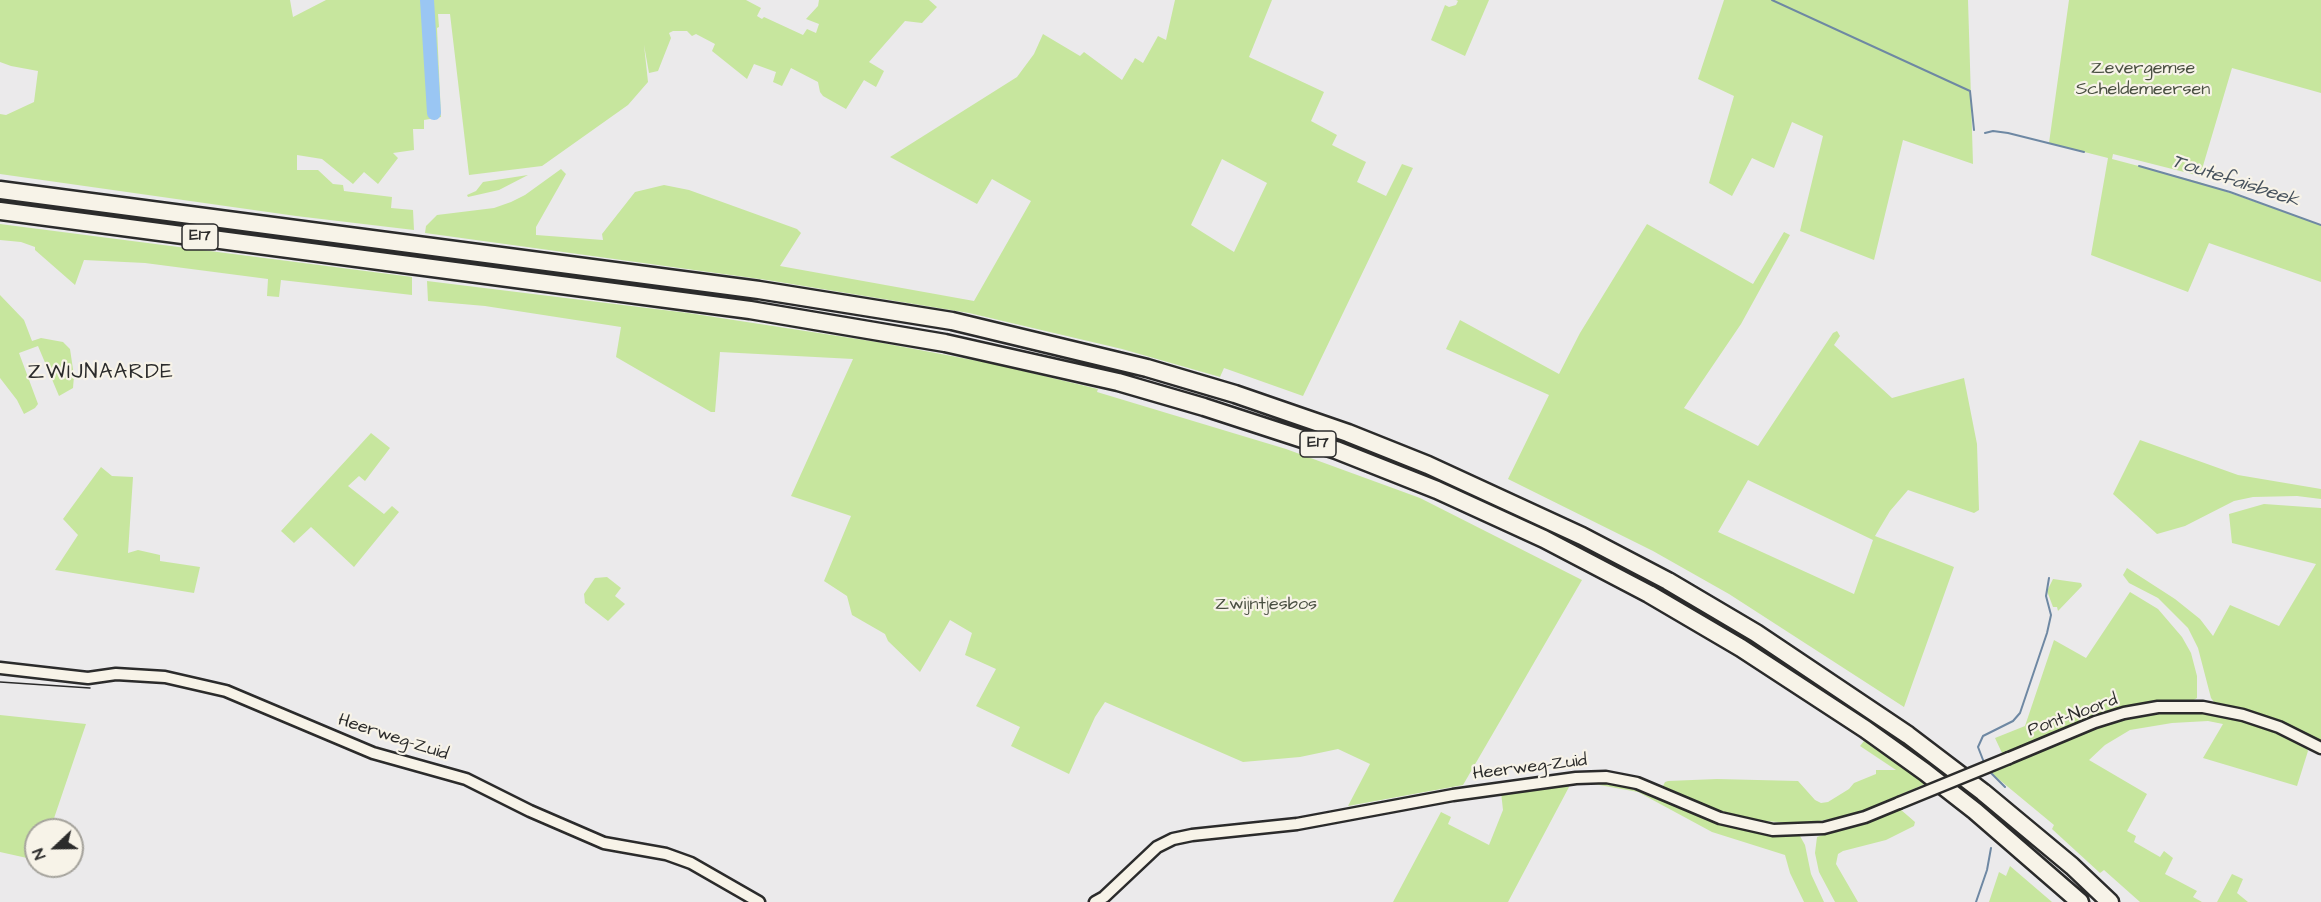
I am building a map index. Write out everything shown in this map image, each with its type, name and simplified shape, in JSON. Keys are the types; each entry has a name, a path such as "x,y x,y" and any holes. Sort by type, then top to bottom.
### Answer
{"highway":[{"name":"E17","path":"0,190 759,290 952,321 1147,368 1235,394 1378,445 1492,493 1668,581 1756,633 1908,735 1983,792 2072,866 2110,902"},
{"name":"E17","path":"0,211 750,310 1003,355 1118,382 1336,450 1437,490 1544,539 1649,594 1741,648 1865,729 1925,772 1975,811 2080,902"}],"street":[{"name":"Heerweg-Zuid","path":"0,668 88,678 116,674 165,677 226,691 374,753 466,779 530,812 604,843 666,854 692,863 759,902"},
{"name":"Pont-Noord","path":"2009,758 2104,719 2158,707 2203,707 2243,715 2279,727 2321,748"},
{"name":"Heerweg-Zuid","path":"1095,902 1104,897 1157,847 1180,837 1311,822 1453,795 1576,778 1606,777 1637,783 1720,818 1773,830 1792,831 1834,826 1864,818 2009,758"}],"green space":[{"path":"0,0 290,0 293,17 326,0 746,0 761,8 757,16 803,35 807,29 816,33 819,24 806,19 818,6 819,0 929,0 937,7 922,23 905,21 869,62 884,71 876,87 864,80 846,109 823,96 818,82 791,68 782,86 773,82 776,72 754,64 747,79 712,51 715,44 696,34 692,36 687,31 673,31 669,33 671,38 658,71 649,73 644,45 648,82 628,105 542,166 469,175 450,14 438,14 441,117 424,120 424,129 413,129 414,150 393,153 398,158 378,184 364,172 353,184 322,159 297,155 297,170 318,170 333,184 343,185 344,191 392,197 391,208 413,210 414,230 296,216 0,174 0,114 6,115 34,102 38,71 0,62"},
{"path":"1175,0 1272,0 1249,57 1324,92 1311,121 1337,135 1332,145 1366,162 1357,182 1386,196 1402,164 1413,168 1303,396 1224,368 1220,377 1122,349 969,313 767,280 425,233 426,226 437,215 494,208 511,202 525,195 561,169 566,174 536,227 536,235 603,240 602,234 635,192 664,185 689,190 797,229 801,233 780,266 974,301 1031,201 992,179 977,204 890,157 1017,77 1034,54 1043,34 1080,56 1084,52 1122,80 1135,58 1143,63 1158,36 1166,40","holes":["1222,159 1267,183 1234,252 1191,225"]},
{"path":"1456,0 1489,0 1465,56 1431,40 1445,5 1449,7 1456,5 1458,1"},
{"path":"1724,0 1968,0 1973,164 1903,140 1874,260 1800,231 1823,136 1792,122 1774,168 1752,158 1732,196 1709,183 1734,96 1698,79"},
{"name":"Zevergemse Scheldemeersen","path":"2069,0 2321,0 2321,93 2232,68 2200,176 2113,154 2112,159 2199,182 2321,225 2321,282 2209,243 2188,292 2091,255 2108,158 2049,143"},
{"path":"528,175 499,190 468,197 467,195 476,191 483,182"},
{"path":"0,224 412,277 412,295 281,280 279,297 267,296 268,279 145,263 84,260 75,285 35,250 35,247 21,242 0,240"},
{"path":"1647,224 1753,284 1784,232 1790,235 1741,324 1684,408 1758,446 1833,333 1837,331 1840,336 1834,345 1892,398 1964,378 1977,444 1979,510 1974,513 1908,490 1890,511 1875,536 1954,567 1904,707 1729,594 1653,551 1508,479 1549,395 1446,349 1460,320 1559,374 1580,333","holes":["1748,480 1873,540 1854,594 1718,532"]},
{"name":"Zwijntjesbos","path":"427,281 688,313 877,342 994,364 1098,389 1097,392 1286,449 1420,498 1582,580 1463,785 1348,806 1370,764 1338,749 1300,757 1243,762 1105,702 1095,717 1069,774 1011,746 1020,727 976,706 996,669 965,655 972,633 950,620 920,672 888,641 885,634 852,615 847,596 824,581 851,516 791,496 853,359 720,352 715,412 711,412 616,357 621,327 485,306 428,301"},
{"path":"0,295 24,320 32,341 41,338 63,342 70,349 74,376 73,388 59,396 51,377 54,376 52,372 49,372 38,346 19,353 38,404 24,414 17,400 0,378"},
{"path":"371,433 390,448 365,481 359,476 348,486 384,514 392,506 399,512 354,567 311,527 294,543 281,531"},
{"path":"2140,440 2238,475 2321,489 2321,499 2297,496 2253,497 2234,501 2185,526 2157,534 2113,494"},
{"path":"101,467 112,476 133,477 128,553 138,550 160,555 160,561 200,567 194,593 55,570 78,535 63,519"},
{"path":"2264,504 2321,508 2321,742 2280,720 2214,702 2198,648 2188,628 2158,598 2129,583 2123,575 2127,568 2175,599 2200,619 2213,636 2230,605 2279,626 2316,564 2232,543 2229,514"},
{"path":"607,577 621,588 615,596 625,604 608,621 585,603 584,594 595,578"},
{"path":"2053,579 2081,583 2082,586 2058,611 2057,607 2053,607 2047,591"},
{"path":"2130,592 2158,609 2182,637 2191,653 2197,676 2197,698 2190,702 2158,702 2110,711 2002,753 1995,738 2025,726 2054,640 2086,658"},
{"path":"2203,711 2232,716 2290,735 2303,743 2308,751 2297,786 2203,758 2223,724 2208,721 2172,723 2130,730 2105,745 2089,760 2147,794 2127,831 2136,836 2134,842 2160,857 2164,851 2173,858 2165,874 2197,891 2193,897 2202,902 2140,902 2104,870 2100,873 2052,829 2054,825 1990,772 2015,762 2015,759 2122,718 2146,712"},
{"path":"0,715 86,724 54,818 24,818 24,857 0,852"},
{"path":"1864,741 1925,784 1855,814 1804,824 1752,820 1715,809 1663,786 1668,781 1717,779 1798,781 1815,800 1821,803 1828,802 1849,789 1854,783 1876,774 1876,770 1896,770 1860,746"},
{"path":"1594,781 1638,787 1713,820 1800,836 1805,845 1811,874 1824,902 1804,902 1790,873 1785,855 1712,832 1638,792 1594,784"},
{"path":"1567,782 1569,787 1508,902 1393,902 1441,812 1451,817 1448,824 1489,845 1503,810 1501,792"},
{"path":"1900,809 1915,822 1914,826 1886,840 1838,854 1836,864 1858,902 1835,902 1819,872 1815,853 1817,837"},
{"path":"2010,866 2052,902 1989,902 1999,872 2006,876"},
{"path":"2232,874 2243,879 2237,893 2248,902 2217,902"}],"waterway":[{"path":"427,0 434,113"},
{"name":"Toutefaisbeek","path":"1772,0 1970,91 1974,130"},
{"name":"Toutefaisbeek","path":"1985,133 1993,131 2008,133 2084,152"},
{"name":"Toutefaisbeek","path":"2139,166 2230,192 2321,225"},
{"path":"1985,765 1978,747 1983,736 2013,721 2020,713 2051,615 2046,596 2049,578"},
{"path":"1988,770 2005,787"},
{"path":"1976,902 1987,870 1991,848"}],"tram line":[{"path":"0,682 90,688"}],"district":[{"name":"ZWIJNAARDE","path":"101,374"}]}
